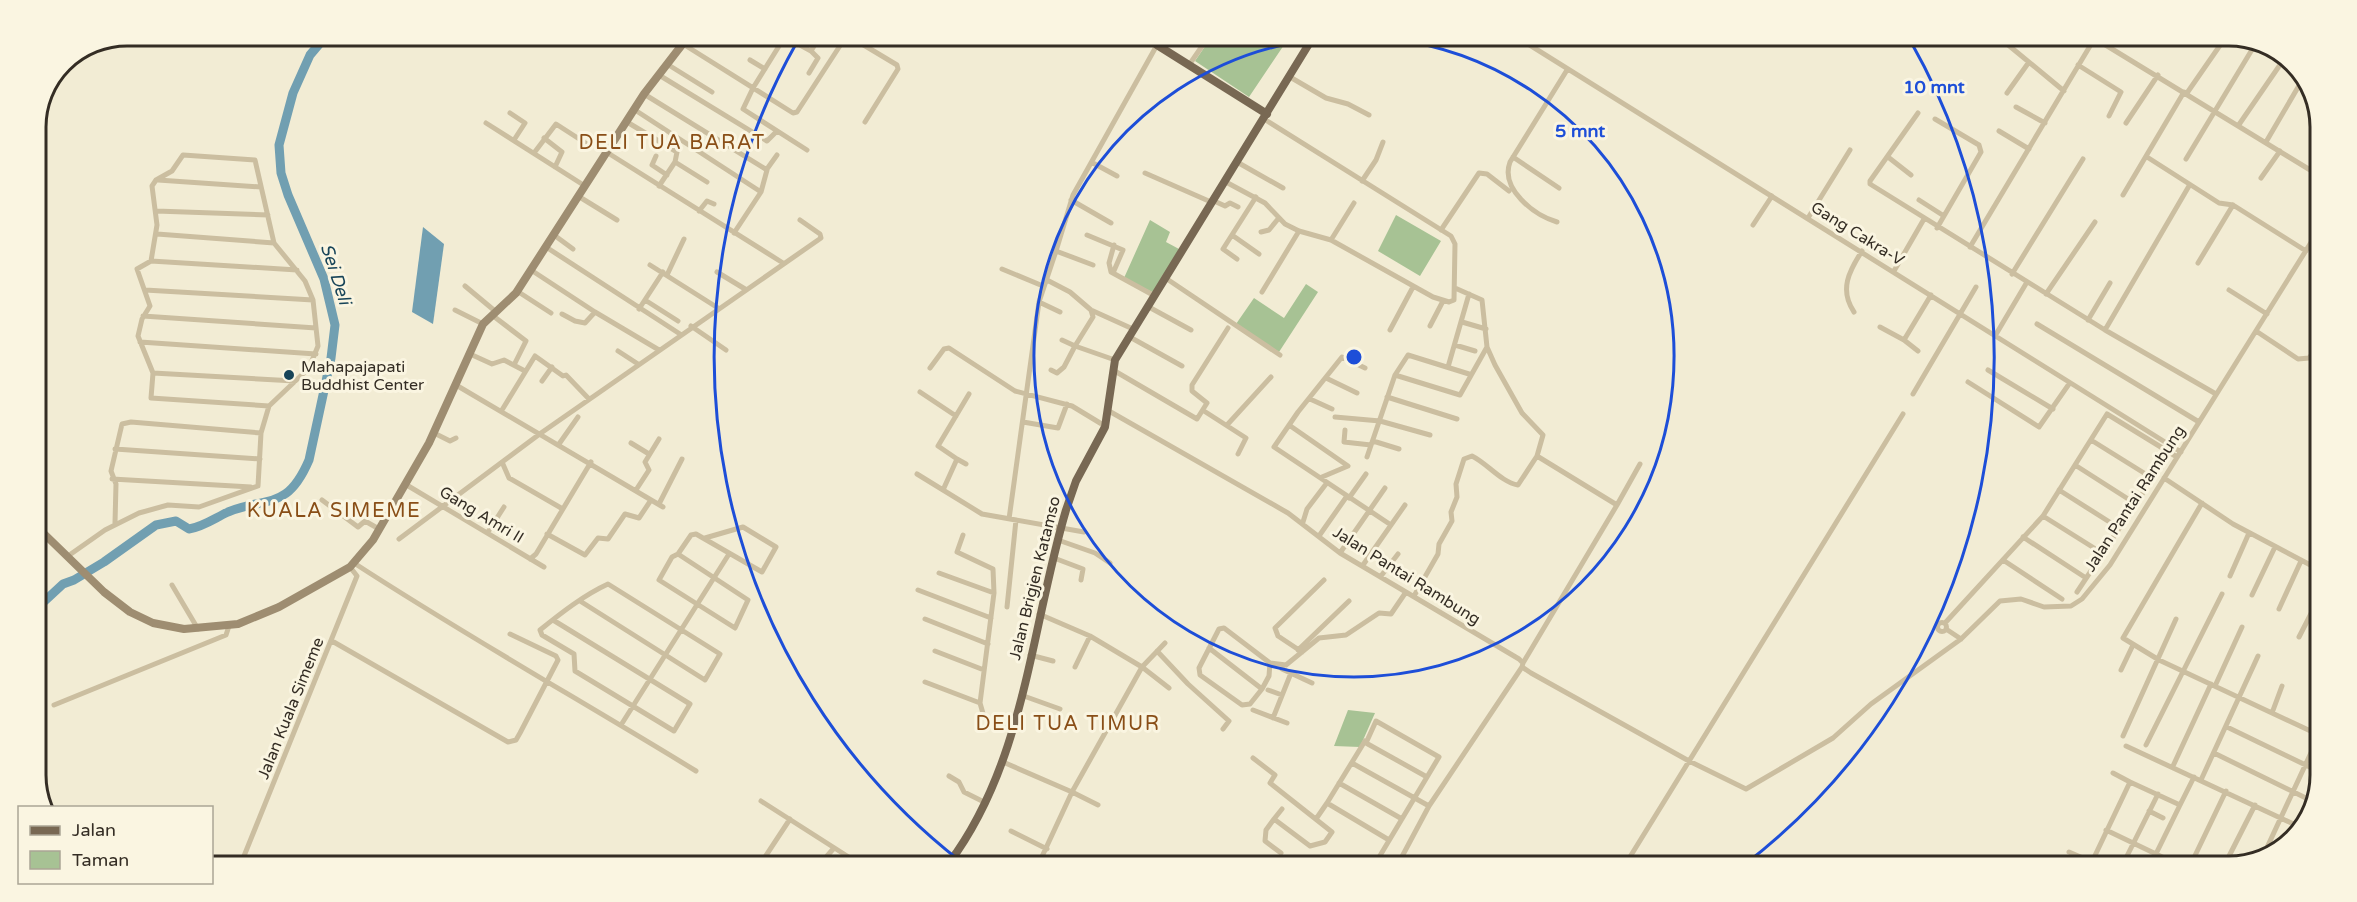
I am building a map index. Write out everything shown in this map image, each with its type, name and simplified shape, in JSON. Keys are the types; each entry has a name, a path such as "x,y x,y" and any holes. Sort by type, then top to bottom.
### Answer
{"main road":[{"path":"47,536 104,592 130,612 153,623 184,629 230,626 279,607 352,565 379,529 434,433 483,324 517,291 645,94 681,46"},
{"path":"1160,46 1265,116"},
{"name":"Jalan Brigjen Katamso","path":"953,856 987,803 1004,762 1061,528 1076,481 1105,427 1115,360 1130,332 1308,46"}],"street":[{"path":"692,46 753,88 792,113 796,113 840,46"},
{"path":"779,46 743,109 807,150"},
{"path":"802,46 818,58 809,74"},
{"path":"811,51 814,46"},
{"path":"865,46 897,65 898,69 866,122"},
{"path":"1009,519 1027,394 1030,351 1044,282 1071,200 1093,163 1152,46"},
{"path":"1189,65 1202,46"},
{"name":"Gang Cakra-V","path":"1531,46 1931,294 2179,455"},
{"path":"2009,46 2064,91"},
{"path":"1970,248 2090,46"},
{"path":"2108,46 2310,170"},
{"path":"2123,195 2186,93 2219,46"},
{"path":"2186,159 2250,49"},
{"path":"750,60 765,69"},
{"path":"2007,93 2029,62"},
{"path":"667,64 712,92"},
{"path":"2078,65 2121,92 2109,116"},
{"path":"2238,126 2280,65"},
{"path":"1557,222 1537,213 1510,185 1507,170 1567,70"},
{"path":"659,75 767,141 776,132"},
{"path":"2126,123 2158,75"},
{"path":"1290,77 1326,98 1348,104 1369,114"},
{"path":"2266,142 2299,86"},
{"path":"645,94 767,169"},
{"path":"2016,107 2044,123"},
{"path":"635,110 761,192"},
{"path":"510,113 525,123 514,140"},
{"path":"1918,113 1870,184 1937,228 2104,330 2216,394"},
{"path":"1224,181 1256,197 1272,208 1278,219 1299,231 1331,240 1413,287 1443,301 1452,302 1455,288 1455,240 1265,116"},
{"path":"1935,119 1979,146 1981,152 1937,228"},
{"path":"627,122 677,152 675,162 659,186"},
{"path":"486,123 585,186"},
{"path":"534,153 557,124 587,144"},
{"path":"1999,131 2029,149"},
{"path":"544,138 562,152 555,167"},
{"path":"1362,181 1376,160 1383,142"},
{"path":"1808,218 1850,150"},
{"path":"2261,178 2280,151"},
{"path":"608,153 783,263"},
{"path":"69,558 115,523 168,505 199,507 256,488 260,483 261,433 269,406 309,368 316,354 313,300 305,281 274,243 255,160 183,155 172,171 156,180 151,189 156,210 157,234 151,261"},
{"path":"734,233 761,192 767,169 777,155"},
{"path":"656,156 652,165 667,175"},
{"path":"1888,157 1911,175"},
{"path":"2147,157 2189,186 2219,203 2233,206 2306,251"},
{"path":"1513,158 1558,188"},
{"path":"2012,274 2083,159"},
{"path":"675,162 707,182"},
{"path":"1237,162 1283,188"},
{"path":"1093,163 1117,176"},
{"path":"1145,173 1225,206 1230,203 1238,207"},
{"path":"1441,230 1479,173 1487,174 1509,191"},
{"path":"156,180 261,187"},
{"path":"2104,330 2189,186"},
{"path":"578,196 617,220"},
{"path":"1753,225 1772,196"},
{"path":"1237,259 1223,250 1256,197"},
{"path":"1071,200 1111,223"},
{"path":"1919,200 1944,216"},
{"path":"699,211 707,201 714,204"},
{"path":"1331,240 1354,203"},
{"path":"2198,263 2233,206"},
{"path":"156,210 268,215"},
{"path":"1261,232 1269,230 1278,219"},
{"path":"1894,271 1924,219"},
{"path":"399,539 423,523 442,505 691,326 821,238 821,235 800,220"},
{"path":"2046,294 2095,222"},
{"path":"1262,292 1299,231"},
{"path":"157,234 274,243"},
{"path":"554,235 573,249"},
{"path":"1087,235 1114,245 1123,251 1113,273"},
{"path":"1232,235 1259,254"},
{"path":"639,309 665,273 684,239"},
{"name":"Jalan Pantai Rambung","path":"1109,411 1303,522 1340,553 1382,576 1523,665 1689,761 1746,789 1833,738 1872,704 1961,639 2000,601 2021,599 2044,607 2057,608 2071,606 2082,599 2110,565 2310,244"},
{"path":"1114,245 1109,262 1113,273 1153,295"},
{"path":"546,247 680,334"},
{"path":"1056,251 1094,265"},
{"path":"1854,312 1848,300 1847,278 1862,251"},
{"path":"269,406 152,399 153,373 138,334 143,316 150,306 137,268 140,264 151,261 297,270"},
{"path":"650,265 718,308"},
{"path":"1002,269 1070,292 1091,310 1182,366"},
{"path":"531,270 659,350"},
{"path":"717,272 745,289"},
{"path":"1164,277 1280,355"},
{"path":"1995,336 2027,282"},
{"path":"2088,320 2110,283"},
{"path":"465,286 526,342 514,365"},
{"path":"1390,330 1413,287"},
{"path":"1913,394 1976,287"},
{"path":"1414,597 1438,554 1438,546 1452,521 1451,512 1457,497 1456,484 1464,459 1472,456 1489,465 1500,477 1518,485 1537,456 1542,433 1522,413 1487,347 1482,300 1455,288"},
{"path":"145,290 313,300"},
{"path":"2229,290 2266,314"},
{"path":"517,291 551,313"},
{"path":"1449,367 1469,294"},
{"path":"1904,340 1931,294"},
{"path":"645,300 678,321"},
{"path":"1430,326 1443,301"},
{"path":"1039,302 1060,312"},
{"path":"1147,306 1191,330"},
{"path":"455,310 483,324"},
{"path":"1051,370 1057,373 1062,370 1094,317 1091,310"},
{"path":"562,314 585,323 595,312"},
{"path":"143,316 316,328"},
{"path":"1462,322 1486,329"},
{"path":"2037,324 2199,422"},
{"path":"691,326 726,350"},
{"path":"1880,327 1904,340 1918,351"},
{"path":"1113,370 1166,399 1195,419 1204,411 1207,403 1192,391 1192,385 1228,328"},
{"path":"2256,331 2298,359 2310,357"},
{"path":"1062,340 1115,360"},
{"path":"140,342 316,354"},
{"path":"1455,345 1474,351"},
{"path":"1395,375 1460,395 1487,347"},
{"path":"930,368 944,349 949,348 1015,391 1067,404 1105,427"},
{"path":"618,351 638,364"},
{"path":"470,354 492,364 502,359 525,371"},
{"path":"1367,457 1395,375 1408,355 1469,374"},
{"path":"502,410 525,371 537,356 563,376 566,375 589,399"},
{"path":"1365,368 1342,357 1288,425 1274,447 1322,477 1326,483 1390,525"},
{"path":"542,381 552,367"},
{"path":"1988,370 2053,409"},
{"path":"153,373 296,381"},
{"path":"1227,426 1271,377"},
{"path":"1326,378 1357,393"},
{"path":"1968,382 2039,427 2069,384"},
{"path":"456,385 661,505 672,483 670,479 682,459"},
{"path":"920,392 956,416"},
{"path":"966,464 938,447 969,394"},
{"path":"1387,397 1457,418"},
{"path":"1310,399 1332,409"},
{"path":"1023,422 1058,428 1067,404"},
{"path":"1204,411 1246,439 1238,454"},
{"path":"1631,856 1903,414"},
{"path":"1961,639 1946,626 2043,516 2107,414 2179,455"},
{"path":"559,444 578,417"},
{"path":"1335,417 1380,421 1430,435"},
{"path":"115,523 116,484 112,479 115,449 120,430 125,423 261,433"},
{"path":"1288,425 1348,466 1322,477"},
{"path":"1345,430 1344,442 1372,443 1399,448"},
{"path":"1414,438 1416,431"},
{"path":"434,433 451,441 456,438"},
{"path":"636,490 649,470 645,464 659,439"},
{"path":"2074,465 2136,504 2152,478 2091,440"},
{"path":"631,443 649,454"},
{"path":"115,449 260,459"},
{"path":"1537,456 1617,505"},
{"path":"943,490 957,459"},
{"path":"502,462 509,478 561,508"},
{"path":"530,558 536,555 561,508 591,462"},
{"path":"1402,856 1429,806 1523,665 1640,464"},
{"path":"917,474 978,512 1084,532"},
{"path":"1319,536 1366,474"},
{"path":"2164,478 2249,533 2310,565"},
{"path":"112,479 256,488"},
{"path":"1303,522 1307,509 1326,483"},
{"name":"Gang Amri II","path":"405,484 544,567"},
{"path":"1340,553 1385,488"},
{"path":"2059,490 2119,528"},
{"path":"322,500 358,527 365,521 379,529"},
{"path":"547,534 585,555 598,538 608,539 625,514 639,518 651,500"},
{"path":"2202,503 2123,636 2125,641 2158,660 2310,731"},
{"path":"1363,565 1405,505"},
{"path":"488,532 504,507"},
{"path":"2077,592 2132,509"},
{"path":"2043,516 2103,553"},
{"path":"1007,607 1016,520"},
{"path":"678,554 748,600 735,628 659,580 672,557 678,554 691,535 705,538 761,572 776,548 743,527 705,538"},
{"path":"2230,576 2249,533"},
{"path":"963,535 957,552 993,569 994,594 980,703 984,717 1013,728"},
{"path":"2023,537 2086,578"},
{"path":"1058,540 1095,553 1110,563"},
{"path":"2252,595 2275,547"},
{"path":"621,724 729,554"},
{"path":"1382,576 1398,554"},
{"path":"1054,558 1083,569 1081,580"},
{"path":"2003,560 2062,599"},
{"path":"2279,609 2301,561"},
{"path":"352,565 445,623 621,724 696,771"},
{"name":"Jalan Kuala Simeme","path":"244,856 357,576 352,565"},
{"path":"939,573 994,594"},
{"path":"1300,651 1278,636 1275,628 1324,580"},
{"path":"553,620 690,704 675,730 671,731 575,671 574,654 541,634 540,630 553,620 580,601 605,585 611,584 720,654 705,680 580,601"},
{"path":"172,585 198,629"},
{"path":"918,590 991,618"},
{"path":"1300,651 1319,638 1346,635 1378,613 1391,614 1406,592"},
{"path":"2146,745 2222,594"},
{"path":"1276,664 1288,664 1348,601"},
{"path":"1039,614 1090,636 1142,668 1169,688"},
{"path":"2299,637 2310,617"},
{"path":"925,619 988,644"},
{"path":"2123,736 2176,619"},
{"path":"54,705 197,648 226,634 230,626"},
{"path":"2173,766 2242,627"},
{"path":"1276,664 1265,690 1251,704 1242,705 1205,678 1198,670 1221,628 1276,664 1282,669 1312,683"},
{"path":"332,640 508,742 516,740 520,734 548,681 557,658 510,634"},
{"path":"1074,667 1090,636"},
{"path":"1044,856 1072,792 1142,668 1166,643"},
{"path":"2121,670 2133,645"},
{"path":"1209,648 1265,690 1282,695"},
{"path":"934,651 984,670"},
{"path":"1157,651 1188,684 1229,721 1223,729"},
{"path":"1030,655 1053,661"},
{"path":"2201,780 2258,656"},
{"path":"1273,718 1291,673"},
{"path":"925,682 980,703"},
{"path":"2272,713 2282,686"},
{"path":"1021,695 1060,709"},
{"path":"1253,710 1287,723"},
{"path":"1316,819 1376,721 1439,757"},
{"path":"2227,727 2310,767"},
{"path":"1365,741 1427,777"},
{"path":"2126,746 2294,824"},
{"path":"1380,856 1443,750"},
{"path":"2214,753 2307,799"},
{"path":"2270,845 2310,756"},
{"path":"1253,758 1275,775 1270,783 1332,832 1325,842 1317,842 1313,846 1274,819"},
{"path":"1004,762 1098,805"},
{"path":"1352,763 1429,806"},
{"path":"2114,772 2180,805"},
{"path":"949,776 959,782 964,792 987,803"},
{"path":"2156,854 2194,777"},
{"path":"2095,856 2130,782"},
{"path":"1339,783 1402,819"},
{"path":"2195,856 2226,791"},
{"path":"2127,856 2158,794"},
{"path":"761,801 847,856"},
{"path":"1327,802 1389,840"},
{"path":"2229,856 2254,805"},
{"path":"1281,853 1265,841 1266,830 1282,809"},
{"path":"2149,811 2163,818"},
{"path":"766,856 790,819"},
{"path":"2106,830 2160,856"},
{"path":"1011,831 1047,849"},
{"path":"827,856 834,848"},
{"path":"2069,852 2076,856"}],"green space":[{"path":"1205,46 1283,46 1249,97 1195,61"},
{"path":"1396,215 1441,241 1420,276 1378,251"},
{"path":"1150,220 1170,232 1166,242 1179,249 1154,293 1124,278"},
{"path":"1306,284 1318,292 1279,352 1236,324 1254,298 1284,318"},
{"path":"1348,710 1375,713 1360,747 1334,746"}],"water":[{"path":"423,227 444,244 433,324 412,312"}],"waterway":[{"name":"Sei Deli","path":"47,599 63,584 104,562 156,525 176,521 189,529 228,512 284,495 301,476 309,460 331,358 335,325 324,279 281,173 279,145 293,93 310,55 318,46"}],"place":[{"name":"Mahapajapati Buddhist Center","path":"289,375"}],"district":[{"name":"DELI TUA BARAT","path":"672,142"},
{"name":"KUALA SIMEME","path":"334,510"},
{"name":"DELI TUA TIMUR","path":"1068,723"}]}
